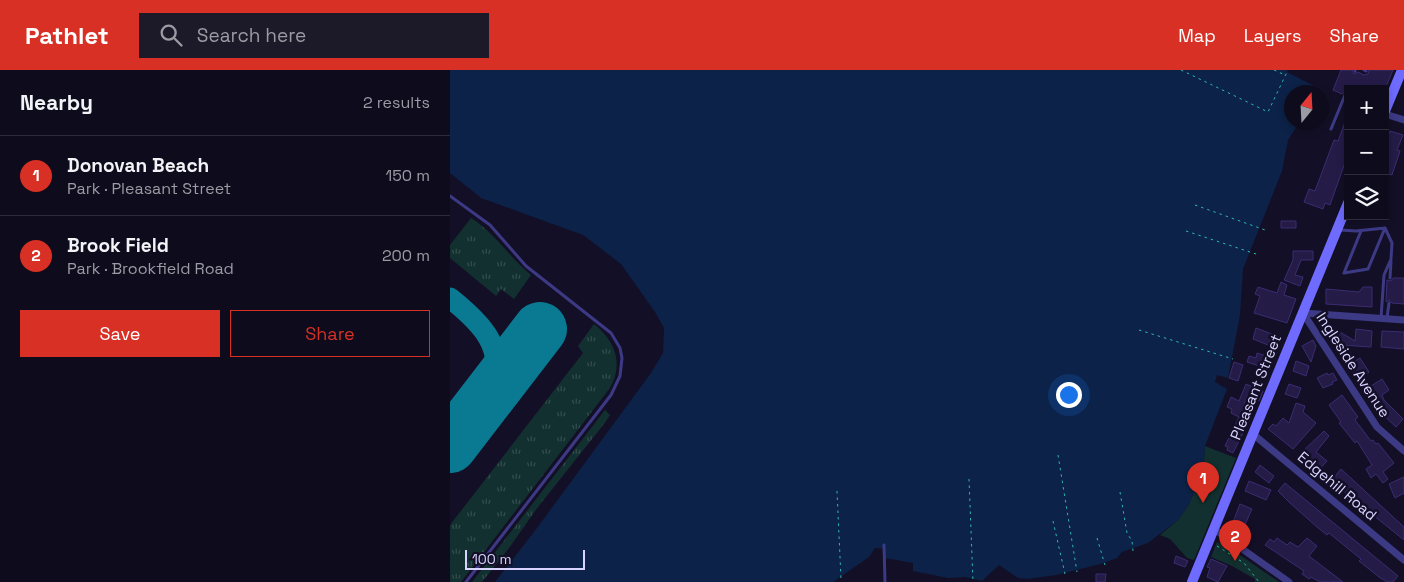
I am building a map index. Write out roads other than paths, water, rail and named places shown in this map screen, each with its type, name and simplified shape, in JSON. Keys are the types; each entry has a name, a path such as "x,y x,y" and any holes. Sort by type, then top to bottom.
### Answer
{"main road":[{"path":"1389,99 1394,82 1402,70"},
{"name":"Pleasant Street","path":"1192,582 1344,212"}],"street":[{"path":"1389,114 1404,120"},
{"path":"1303,313 1404,320"},
{"name":"Ingleside Avenue","path":"1303,313 1373,423 1402,447"},
{"name":"Edgehill Road","path":"1253,434 1404,560"},
{"path":"1214,529 1289,582"}],"lane":[{"path":"1331,129 1344,97"},
{"path":"450,196 490,225 526,266 607,328 620,348 622,358 620,376 611,395 466,582"},
{"path":"1337,229 1361,231 1385,228"},
{"path":"1361,231 1344,273 1368,269 1385,228"},
{"path":"1385,228 1392,240 1390,278"},
{"path":"1384,319 1384,273 1392,256"},
{"path":"1384,319 1388,303"},
{"path":"884,544 885,582"}],"water":[{"path":"450,70 1288,70 1287,72 1312,85 1284,85 1284,130 1294,130 1288,140 1282,171 1243,269 1240,315 1228,378 1217,375 1215,382 1227,389 1205,446 1203,472 1188,506 1178,520 1148,543 1122,552 1117,558 1056,575 1027,579 1018,578 999,565 982,581 965,577 948,578 913,571 913,563 885,558 885,549 875,548 869,557 833,582 495,582 651,373 663,353 664,328 621,264 583,235 481,198 450,173"}],"place":[{"name":"Donovan Beach","path":"1203,503"},
{"name":"Brook Field","path":"1235,561"}]}
